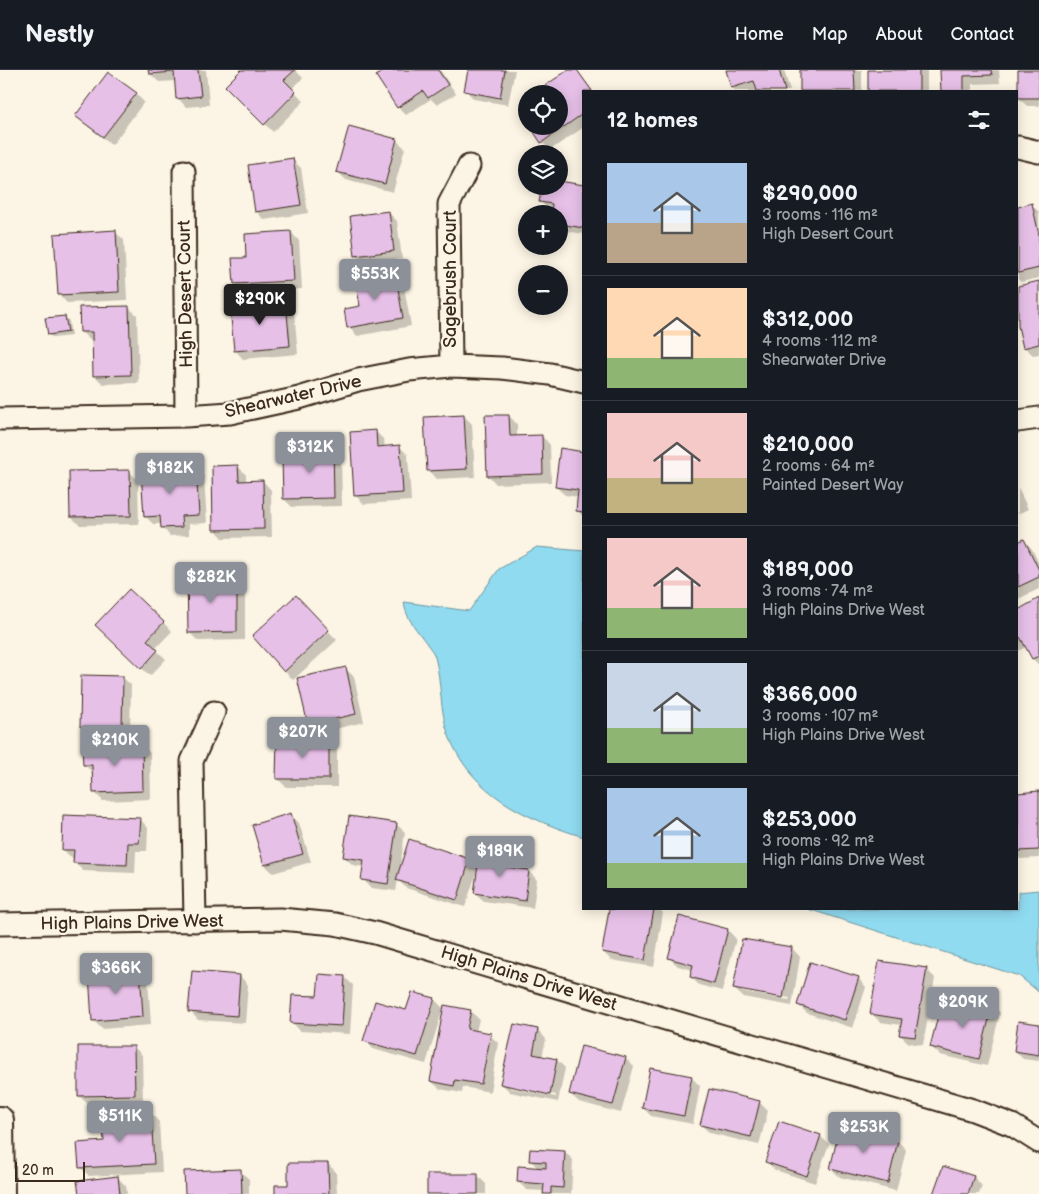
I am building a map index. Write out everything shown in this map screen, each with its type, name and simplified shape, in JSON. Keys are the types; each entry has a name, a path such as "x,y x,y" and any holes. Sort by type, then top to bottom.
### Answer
{"street":[{"path":"1018,147 1039,152"},
{"name":"Sagebrush Court","path":"450,366 449,204 469,166"},
{"name":"High Desert Court","path":"184,171 186,416"},
{"name":"Shearwater Drive","path":"0,419 186,416 230,413 299,398 358,380 409,370 450,366 502,368 550,374 582,382"},
{"path":"1018,421 1039,418"},
{"path":"195,921 192,761 214,712"},
{"name":"High Plains Drive West","path":"0,924 280,919 335,924 375,933 973,1110 1012,1125 1039,1142"},
{"path":"0,1120 1,1194"}],"water":[{"path":"537,547 582,551 582,836 522,813 487,789 472,774 459,756 449,736 434,655 412,624 405,608 404,602 469,611 499,569"},
{"path":"1039,890 1039,992 1019,976 811,910 1018,910 1018,892"}],"building":[{"path":"148,70 198,70 201,96 176,99 174,72 149,74"},
{"path":"241,70 295,70 284,80 296,92 264,125 225,86"},
{"path":"385,70 438,70 448,85 428,98 423,91 397,108 376,76"},
{"path":"468,70 505,70 500,98 464,91"},
{"path":"568,70 577,70 591,90 582,90 582,114 568,124 568,85 546,85"},
{"path":"726,70 779,70 785,90 757,90 754,81 731,88"},
{"path":"800,70 854,70 855,90 800,90"},
{"path":"868,70 919,70 919,90 868,90"},
{"path":"940,70 991,70 992,75 964,76 964,90 941,90"},
{"path":"1018,70 1039,70 1039,98 1018,98"},
{"path":"108,72 137,93 103,137 75,116"},
{"path":"349,126 397,139 385,184 336,172"},
{"path":"536,135 552,135 541,143"},
{"path":"293,158 301,205 255,212 248,165"},
{"path":"568,182 582,185 582,228 568,225 568,205 552,205 539,202 540,195 568,195"},
{"path":"1032,203 1039,235 1039,268 1018,273 1018,207"},
{"path":"389,211 394,251 355,256 350,216"},
{"path":"116,230 119,292 58,295 54,234"},
{"path":"291,231 294,281 234,284 232,258 246,258 245,234"},
{"path":"395,271 403,318 347,328 344,309 360,306 355,278"},
{"path":"1039,281 1039,344 1023,348 1018,326 1018,286"},
{"path":"286,302 290,346 234,351 230,306"},
{"path":"129,306 131,375 93,376 92,332 80,332 79,307"},
{"path":"65,316 68,332 48,335 45,318"},
{"path":"464,415 467,469 427,471 424,417"},
{"path":"485,415 509,415 510,436 542,435 543,474 487,476"},
{"path":"376,430 377,447 400,445 403,493 354,496 350,432"},
{"path":"308,443 333,443 334,498 283,499 282,457 308,457"},
{"path":"560,448 582,452 582,512 576,511 578,490 555,487"},
{"path":"238,465 239,481 263,480 264,529 213,530 212,466"},
{"path":"196,467 199,515 181,516 182,527 161,528 160,516 144,517 141,471"},
{"path":"130,470 131,516 70,517 69,471"},
{"path":"1024,539 1039,570 1039,577 1018,587 1018,542"},
{"path":"215,571 215,584 237,584 237,632 188,633 187,572"},
{"path":"129,589 164,622 147,640 158,650 141,669 95,625"},
{"path":"296,595 329,630 284,672 252,636"},
{"path":"1039,598 1039,656 1032,659 1020,637 1018,639 1018,610"},
{"path":"346,667 356,714 308,725 297,678"},
{"path":"81,675 123,676 122,727 80,727"},
{"path":"277,738 329,739 329,779 276,779"},
{"path":"142,744 143,791 93,793 92,765 83,765 82,745"},
{"path":"1039,791 1039,850 1018,851 1018,793"},
{"path":"291,813 303,854 264,865 252,825"},
{"path":"63,815 141,818 139,843 128,843 127,865 73,863 74,850 62,850"},
{"path":"349,816 397,823 388,884 361,880 364,860 343,857"},
{"path":"409,839 470,859 457,900 396,880"},
{"path":"480,851 509,855 507,867 529,870 525,901 474,893"},
{"path":"609,910 654,910 645,960 602,952"},
{"path":"679,916 728,929 714,984 690,977 693,965 668,958"},
{"path":"742,939 792,947 783,998 733,989"},
{"path":"879,961 927,968 915,1037 899,1035 902,1019 870,1014"},
{"path":"810,962 859,977 845,1020 797,1005"},
{"path":"140,969 143,1017 92,1021 89,974"},
{"path":"192,971 240,975 237,1016 188,1012"},
{"path":"319,974 345,976 342,1026 290,1023 292,995 317,996"},
{"path":"412,992 435,998 417,1056 363,1041 375,1001 406,1010"},
{"path":"968,997 993,1003 979,1059 930,1047 940,1008 964,1014"},
{"path":"444,1005 471,1010 467,1029 491,1033 481,1084 455,1080 454,1086 430,1081"},
{"path":"1018,1021 1039,1024 1039,1055 1014,1051"},
{"path":"514,1024 538,1029 533,1054 557,1059 550,1095 500,1084"},
{"path":"78,1046 134,1046 135,1095 78,1096"},
{"path":"581,1046 626,1057 613,1105 569,1094"},
{"path":"650,1068 692,1076 684,1116 642,1108"},
{"path":"709,1089 760,1101 751,1137 700,1125"},
{"path":"151,1112 154,1164 79,1168 77,1143 104,1141 102,1115"},
{"path":"779,1121 821,1135 807,1176 765,1162"},
{"path":"840,1126 898,1140 888,1183 830,1169"},
{"path":"530,1149 565,1151 563,1188 551,1187 551,1194 543,1194 544,1184 517,1182 518,1166 546,1168 546,1162 529,1161"},
{"path":"288,1163 328,1163 329,1194 275,1194 275,1185 288,1185"},
{"path":"943,1166 974,1176 968,1194 933,1194"},
{"path":"241,1169 242,1194 185,1194 184,1171"},
{"path":"427,1174 478,1174 478,1194 427,1194"},
{"path":"118,1176 120,1194 79,1194 77,1181"}]}
